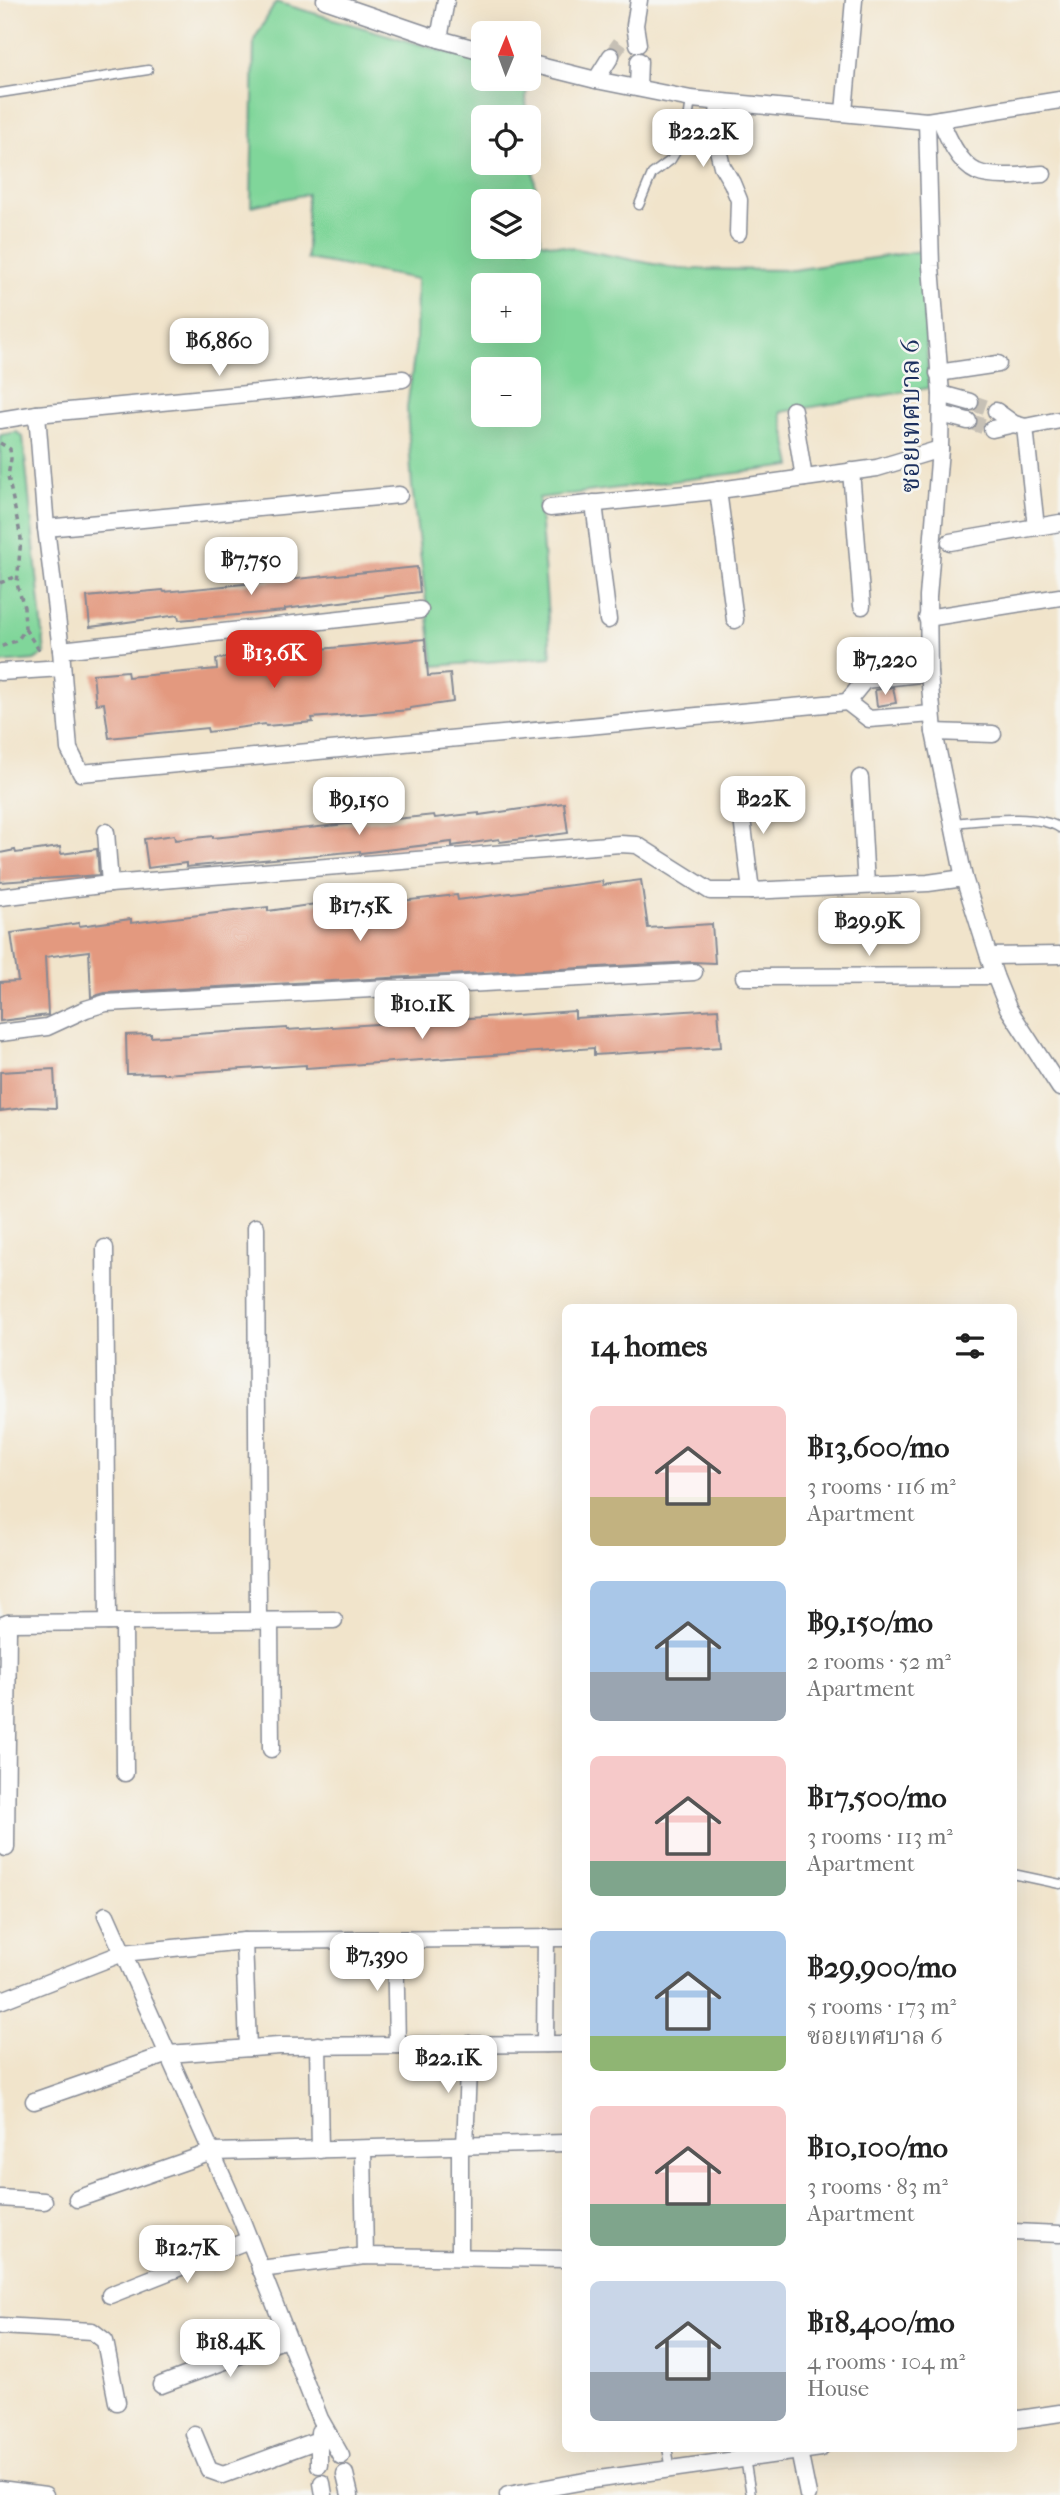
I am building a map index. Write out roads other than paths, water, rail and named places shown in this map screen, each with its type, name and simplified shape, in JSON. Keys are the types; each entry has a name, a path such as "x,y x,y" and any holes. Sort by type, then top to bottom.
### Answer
{"street":[{"path":"325,0 471,48"},
{"path":"439,39 446,0"},
{"path":"638,88 633,48 639,0"},
{"path":"844,113 854,0"},
{"path":"596,80 611,56"},
{"path":"541,66 596,80 719,103 933,120 1060,100"},
{"path":"719,103 716,142 722,166 739,200 737,233"},
{"path":"933,120 960,157 977,172 1009,176 1043,174"},
{"name":"ซอยเทศบาล 6","path":"933,120 931,266 941,394 940,449 928,618 934,732 964,878 996,976 1008,1008 1060,1088"},
{"path":"938,373 998,364"},
{"path":"0,420 37,414 403,379"},
{"path":"941,394 970,402"},
{"path":"793,410 804,478"},
{"path":"996,411 1020,425"},
{"path":"37,414 46,527 61,650 55,668 69,749 81,773 847,702 869,719 932,714"},
{"path":"941,414 968,421"},
{"path":"992,429 1060,420"},
{"path":"1020,425 1035,527"},
{"path":"550,508 719,490 877,468 940,449"},
{"path":"851,471 862,606"},
{"path":"719,490 735,620"},
{"path":"46,527 399,495"},
{"path":"594,503 608,620"},
{"path":"950,542 1060,523"},
{"path":"928,618 1060,597"},
{"path":"61,650 420,610"},
{"path":"0,672 55,668"},
{"path":"847,702 865,680 929,673"},
{"path":"934,732 993,734"},
{"path":"860,778 866,886"},
{"path":"738,786 751,891"},
{"path":"106,832 110,884"},
{"path":"0,897 110,884 620,844 637,845 710,891 866,886 964,878"},
{"path":"989,956 1060,956"},
{"path":"0,1033 47,1027 106,1003 694,972"},
{"path":"744,977 996,976"},
{"path":"256,1227 264,1620 271,1749"},
{"path":"105,1248 116,1622 125,1773"},
{"path":"6,1848 4,1624 334,1620"},
{"path":"106,1915 250,2241 320,2419 324,2438 319,2465"},
{"path":"545,2044 546,1937"},
{"path":"0,2001 123,1953 244,1941 562,1938"},
{"path":"395,1940 397,2045"},
{"path":"244,1941 248,2048"},
{"path":"34,2101 168,2054 318,2045 562,2043"},
{"path":"460,2257 462,2147 469,2044"},
{"path":"318,2045 320,2150"},
{"path":"77,2199 212,2152 562,2143"},
{"path":"363,2149 365,2256"},
{"path":"0,2198 44,2201"},
{"path":"1017,2232 1060,2234"},
{"path":"110,2295 250,2241"},
{"path":"260,2269 365,2256 562,2259"},
{"path":"0,2326 92,2331 100,2335 105,2341 117,2402"},
{"path":"161,2385 286,2338"},
{"path":"1017,2419 1060,2413"},
{"path":"194,2434 209,2470 223,2475 324,2438"},
{"path":"324,2438 341,2456"},
{"path":"508,2495 586,2488 671,2469 791,2452"},
{"path":"799,2452 808,2495"},
{"path":"345,2474 350,2495"},
{"path":"0,2489 45,2495"}],"lane":[{"path":"0,93 148,71"},
{"path":"639,205 652,174 671,160 686,135 691,99"},
{"path":"951,823 1027,821 1053,824 1060,828"},
{"path":"1017,1875 1060,1884"},
{"path":"668,2452 671,2469"},
{"path":"745,2458 751,2495"}],"tunnel":[{"path":"611,56 622,41"},
{"path":"970,402 996,411"},
{"path":"968,421 992,429"}]}
